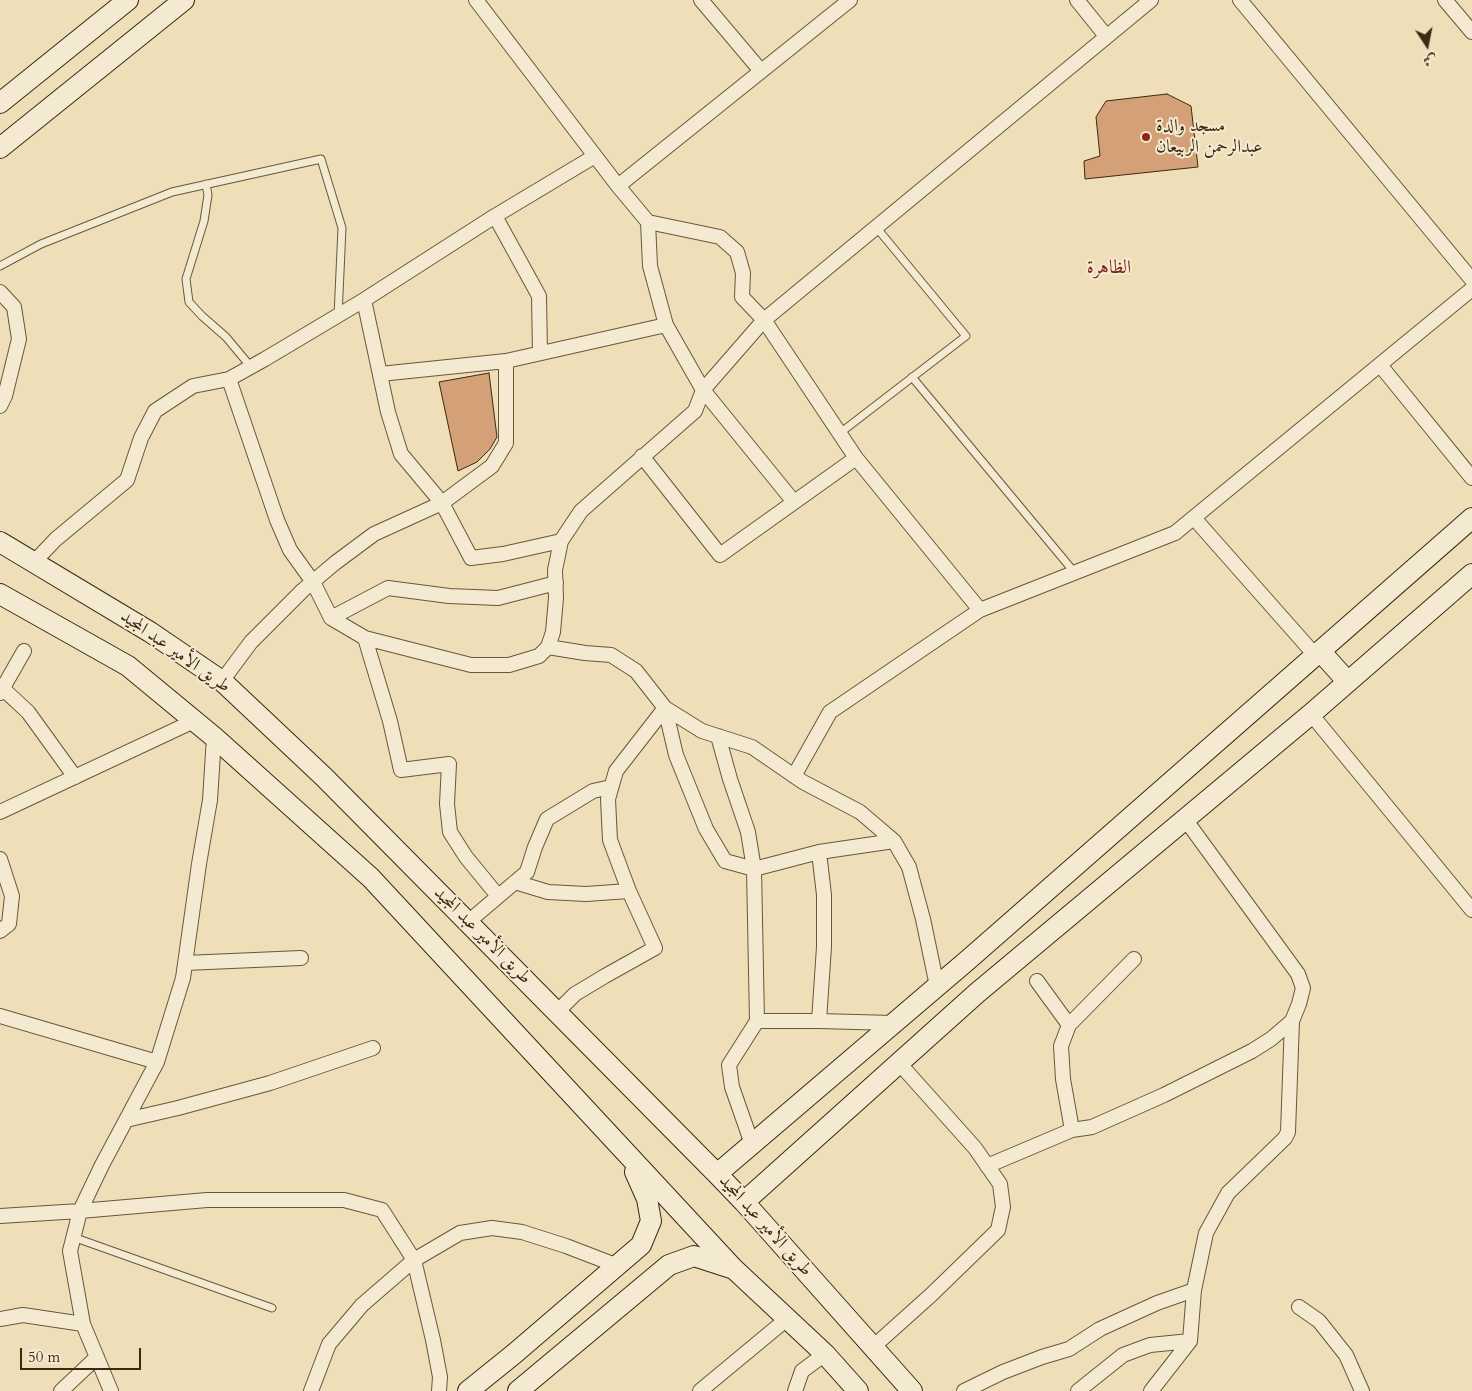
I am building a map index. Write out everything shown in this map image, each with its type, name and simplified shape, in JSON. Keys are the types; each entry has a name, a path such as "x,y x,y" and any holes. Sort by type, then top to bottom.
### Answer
{"main road":[{"path":"0,103 128,0"},
{"path":"0,148 184,0"},
{"path":"717,1174 937,986 1472,518"},
{"name":"طريق الأمير عبد المجيد","path":"0,542 150,632 222,681 324,777 717,1174 912,1391"},
{"path":"744,1202 977,993 1311,714 1472,574"},
{"path":"0,594 128,666 214,737 371,878 733,1268 788,1318 858,1391"},
{"path":"1318,653 1348,682"},
{"path":"468,1391 642,1245 651,1221 647,1199 630,1158"},
{"path":"518,1391 670,1265 694,1256 733,1268"}],"street":[{"path":"476,0 618,186 648,222 650,266 666,324 703,390 794,502"},
{"path":"701,0 761,71"},
{"path":"618,186 850,0"},
{"path":"1077,0 1106,36"},
{"path":"229,378 277,520 290,550 313,582 331,618 365,638 470,665 510,666 539,656 548,647 553,632 555,570 561,540 581,511 695,411 703,390 764,320 1151,0"},
{"path":"1240,0 1472,280"},
{"path":"1445,0 1472,32"},
{"path":"34,562 56,539 127,480 141,438 155,411 193,386 229,378 338,316 495,216 595,156"},
{"path":"495,216 539,296 540,353"},
{"path":"648,222 720,237 737,252 743,274 742,297 764,320 856,458 980,610"},
{"path":"794,776 830,712 980,610 1175,533 1472,289"},
{"path":"0,292 14,307 19,339 5,396 0,406"},
{"path":"364,300 388,412 401,454 442,503 471,558 503,554 561,540"},
{"path":"380,374 506,361 666,324"},
{"path":"222,681 251,642 313,582 374,534 442,503 492,466 506,443 506,361"},
{"path":"1380,365 1472,478"},
{"path":"642,456 720,555 856,458"},
{"path":"1194,518 1318,653"},
{"path":"331,618 388,588 449,596 498,598 556,583"},
{"path":"365,638 390,721 401,770 449,764 447,804 450,832 466,857 498,896"},
{"path":"548,647 611,655 636,671 665,708 702,731 752,747 794,776 860,812 894,842 908,867 923,919 937,986"},
{"path":"24,651 1,689 28,712 75,777"},
{"path":"557,1012 575,994 655,948 629,891 610,840 608,800 616,771 665,708"},
{"path":"665,708 676,755 706,829 726,861 754,869 819,852 894,842"},
{"path":"1311,714 1472,910"},
{"path":"0,812 194,721"},
{"path":"718,736 748,832 754,869 757,1021 728,1065 732,1087 752,1144"},
{"path":"111,1391 82,1324 70,1251 80,1211 102,1165 157,1062 183,978 210,800 214,737"},
{"path":"468,922 527,872 547,819 593,791 611,787"},
{"path":"1151,1391 1190,1342 1194,1290 1206,1233 1228,1193 1285,1138 1288,1132 1292,1021 1303,988 1298,974 1185,820"},
{"path":"819,852 824,894 824,947 819,1021"},
{"path":"0,859 12,896 9,924 0,931"},
{"path":"515,882 548,892 586,894 629,891"},
{"path":"185,963 301,958"},
{"path":"1072,1130 1063,1079 1061,1046 1069,1025 1134,959"},
{"path":"1037,981 1069,1025"},
{"path":"0,1016 157,1062"},
{"path":"757,1021 893,1023"},
{"path":"987,1166 1072,1130 1100,1123 1199,1078 1252,1051 1271,1039 1292,1021"},
{"path":"126,1120 270,1083 373,1048"},
{"path":"873,1347 931,1295 998,1230 1003,1207 1000,1184 975,1148 899,1063"},
{"path":"0,1216 207,1200 344,1200 382,1210 414,1260 440,1377 439,1391"},
{"path":"311,1391 329,1344 362,1304 414,1260 460,1233 492,1228 522,1232 618,1266"},
{"path":"964,1391 1003,1372 1069,1349 1100,1329 1157,1303 1194,1290"},
{"path":"1299,1307 1319,1321 1346,1354 1362,1391"},
{"path":"0,1319 23,1315 82,1324"},
{"path":"700,1391 788,1318"},
{"path":"1078,1391 1123,1355 1150,1345 1190,1342"},
{"path":"795,1391 802,1371 824,1354"},
{"path":"61,1391 97,1357"}],"lane":[{"path":"0,266 41,244 172,192 321,159 342,228 338,316"},
{"path":"206,184 208,194 204,221 186,279 189,302 226,337 251,366"},
{"path":"840,433 966,336 876,227"},
{"path":"912,377 1074,573"},
{"path":"74,1237 272,1308"}],"building":[{"name":"مسجد والدة عبدالرحمن الربيعان","path":"1167,94 1191,106 1198,167 1085,179 1084,161 1100,156 1096,117 1106,101"},
{"path":"489,373 497,437 490,449 477,462 458,471 439,382"}],"place":[{"name":"مسجد والدة عبدالرحمن الربيعان","path":"1146,137"}],"district":[{"name":"الظاهرة","path":"1109,269"}]}
